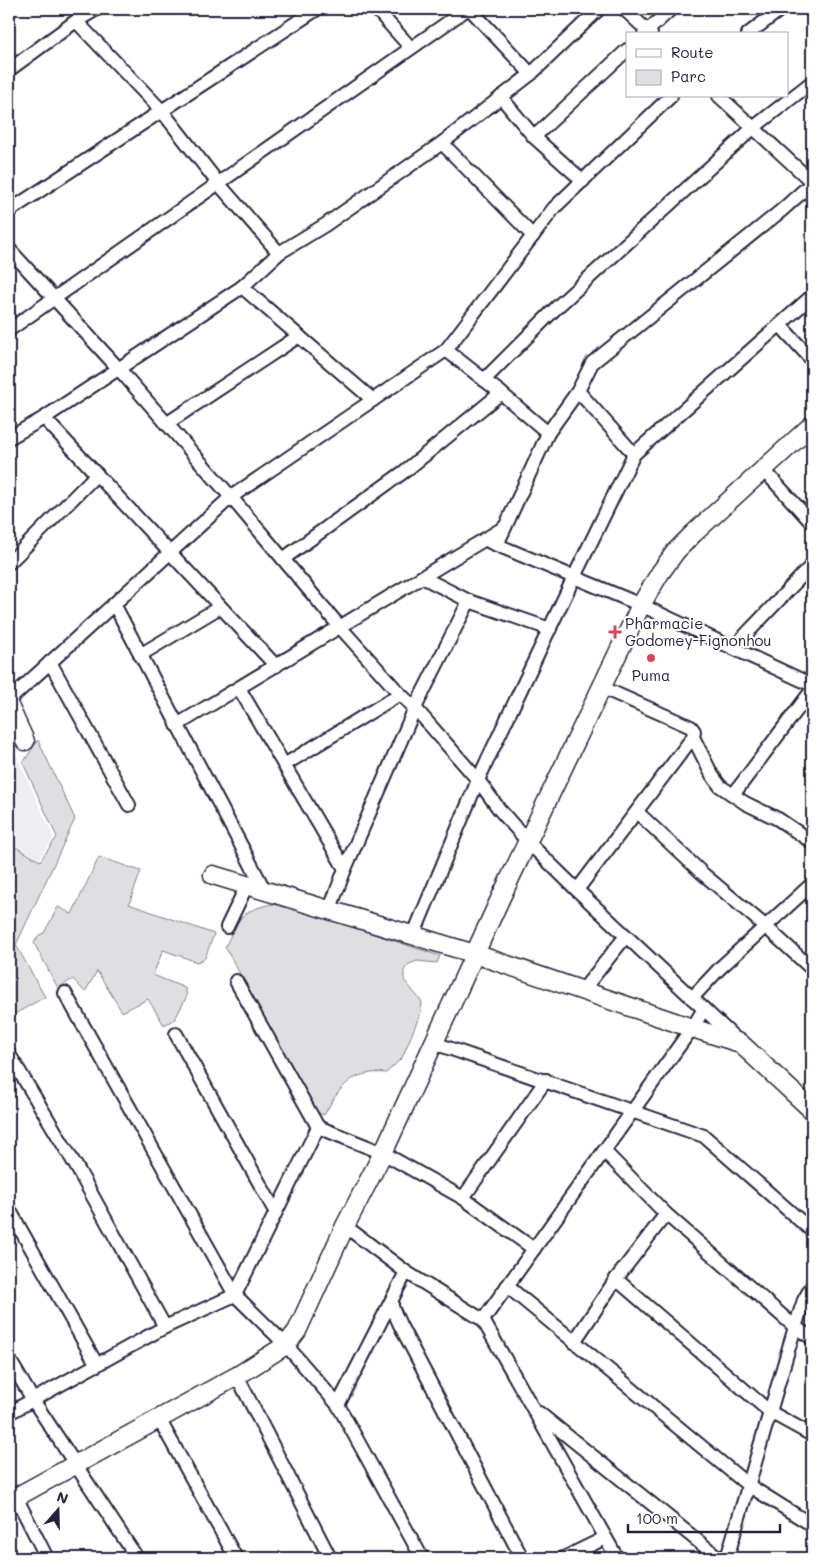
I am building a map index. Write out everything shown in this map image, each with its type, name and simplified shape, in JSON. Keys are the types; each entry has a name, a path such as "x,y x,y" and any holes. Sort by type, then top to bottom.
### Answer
{"street":[{"path":"9,70 76,21 97,9"},
{"path":"376,9 411,48"},
{"path":"9,330 468,9 531,74"},
{"path":"9,438 44,418 242,287 279,253 332,220 442,143 531,74 599,9"},
{"path":"624,9 647,32"},
{"path":"649,32 671,9"},
{"path":"751,32 782,9"},
{"path":"9,211 162,111 310,10"},
{"path":"76,21 162,111 218,183 279,253"},
{"path":"534,137 626,51"},
{"path":"484,380 557,308 753,128 812,82"},
{"path":"501,97 534,137 583,181"},
{"path":"9,700 231,497 446,350 554,208 669,98"},
{"path":"497,545 548,433 578,391 592,363 782,210 812,183 721,98"},
{"path":"442,143 533,236"},
{"path":"9,249 118,368 231,497 340,627 478,780 499,809 528,842 812,1110"},
{"path":"242,287 374,400"},
{"path":"413,936 478,780 634,454 812,296"},
{"path":"780,325 812,360"},
{"path":"166,424 299,336"},
{"path":"446,350 548,433"},
{"path":"578,391 634,454"},
{"path":"283,559 405,471 501,393"},
{"path":"44,418 276,666"},
{"path":"48,1558 12,1499 237,1376 286,1345 297,1331 345,1226 383,1153 528,842 642,605 660,573 676,550 812,425"},
{"path":"763,469 812,523"},
{"path":"9,563 97,474"},
{"path":"177,725 505,527"},
{"path":"485,539 642,605 812,685"},
{"path":"733,648 812,565"},
{"path":"422,577 469,601 550,629"},
{"path":"329,911 345,869 415,708 469,601"},
{"path":"114,604 265,891"},
{"path":"140,655 220,606"},
{"path":"50,662 129,805"},
{"path":"239,688 345,869"},
{"path":"577,890 693,737 694,731 691,727 603,688"},
{"path":"733,796 812,690"},
{"path":"284,765 400,694"},
{"path":"9,706 24,741"},
{"path":"693,737 712,775 720,786 733,796 778,818 812,842"},
{"path":"637,812 702,873 812,969"},
{"path":"213,875 475,954 740,1043"},
{"path":"692,998 720,968 812,884"},
{"path":"227,927 247,885"},
{"path":"582,991 626,936"},
{"path":"236,981 318,1127 383,1153 463,1198 534,1249"},
{"path":"65,993 235,1295 286,1345 338,1405 422,1558"},
{"path":"483,1320 704,1009"},
{"path":"176,1034 275,1211"},
{"path":"434,1042 704,1136 812,1231"},
{"path":"9,1054 76,1166 165,1327"},
{"path":"463,1198 546,1080"},
{"path":"9,1413 165,1327 235,1295 318,1127"},
{"path":"604,1151 666,1214 795,1327 812,1338"},
{"path":"9,1209 97,1365"},
{"path":"574,1342 616,1279 666,1214"},
{"path":"345,1226 406,1272 483,1320 617,1558"},
{"path":"338,1405 406,1272"},
{"path":"616,1279 770,1412 812,1435"},
{"path":"507,1286 748,1485 812,1525"},
{"path":"727,1558 795,1327 804,1300 812,1286"},
{"path":"392,1300 392,1307 400,1325 522,1558"},
{"path":"9,1359 33,1400 137,1558"},
{"path":"237,1376 330,1558"},
{"path":"533,1409 719,1558"},
{"path":"159,1419 236,1558"},
{"path":"564,1558 605,1538"}],"shaded area":[{"path":"9,739 54,838 39,859 9,841"}],"green space":[{"path":"38,740 75,819 16,945 45,997 9,1017 9,843 40,861 57,837 23,763"},
{"path":"99,857 141,871 129,904 214,934 205,958 197,962 163,950 153,975 185,988 187,996 175,1019 164,1025 148,999 122,1012 97,971 85,992 73,979 58,988 34,943 39,935 44,933 58,907 72,914"},
{"path":"272,904 286,905 440,956 437,963 417,961 409,964 404,970 404,980 422,1002 421,1012 402,1058 386,1073 364,1074 348,1082 341,1089 324,1115 315,1108 225,947 237,923 246,913"}],"place":[{"name":"Pharmacie Godomey-Fignonhou","path":"615,632"},
{"name":"Puma","path":"651,658"}]}
